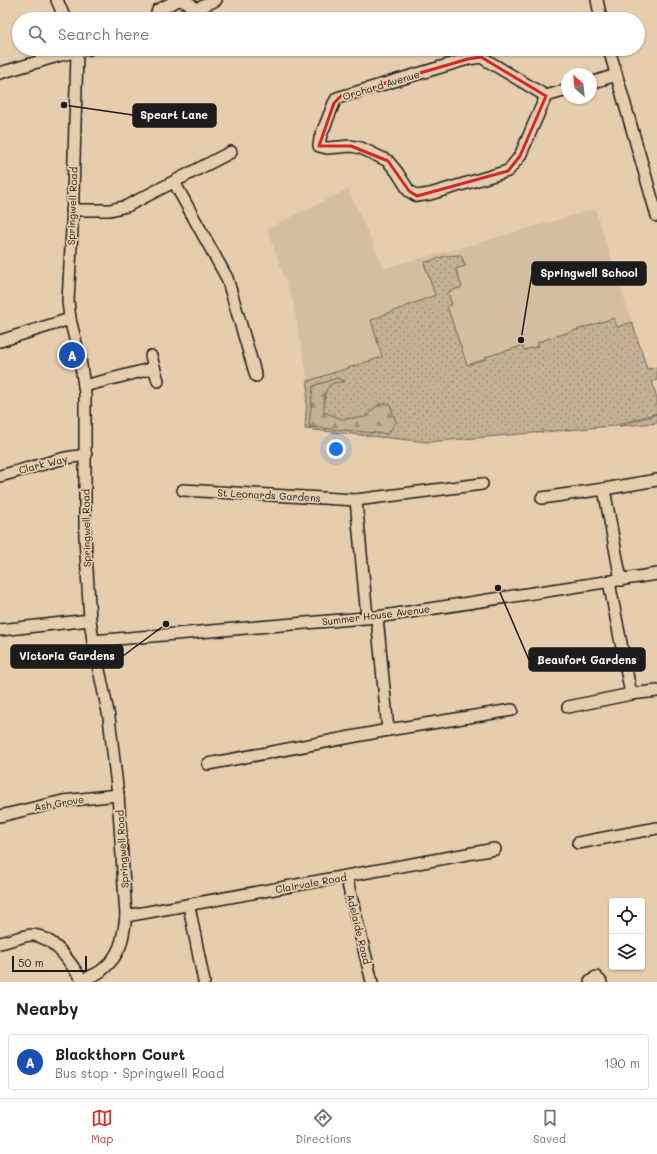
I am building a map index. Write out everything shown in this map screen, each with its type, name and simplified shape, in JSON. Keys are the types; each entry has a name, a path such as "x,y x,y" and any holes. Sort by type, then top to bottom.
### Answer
{"street":[{"path":"57,0 62,12"},
{"path":"157,12 158,10 178,0 189,3 197,10"},
{"path":"192,12 216,0"},
{"path":"596,0 600,12"},
{"path":"0,73 58,56"},
{"name":"Springwell Road","path":"76,56 68,301 70,319 80,359 84,386 86,537 90,620 92,641 109,717 118,795 126,916 124,935 118,954 102,971 81,981"},
{"path":"611,56 653,187 657,216"},
{"name":"Orchard Avenue","path":"480,57 546,96 520,156 508,171 430,194 417,196 408,191 397,172 388,162 361,148 351,146 327,148 319,146 320,138 337,98 468,59 480,57"},
{"path":"597,80 616,75"},
{"path":"546,96 561,92"},
{"path":"72,210 112,209 128,206 231,152"},
{"path":"174,182 227,278 256,376"},
{"path":"0,341 70,319"},
{"path":"150,356 158,382"},
{"path":"84,386 154,368"},
{"name":"Clark Way","path":"0,476 65,458 86,455"},
{"path":"542,498 604,490 657,480"},
{"name":"St Leonards Gardens","path":"183,490 356,500 482,484"},
{"path":"604,490 620,580"},
{"path":"356,500 388,730"},
{"name":"Summer House Avenue","path":"92,641 372,617 657,574"},
{"path":"609,582 631,694"},
{"path":"0,630 90,620"},
{"path":"568,707 631,694 657,691"},
{"path":"208,764 388,730 512,710"},
{"name":"Ash Grove","path":"0,816 63,801 118,795"},
{"path":"578,843 657,828"},
{"name":"Clairvale Road","path":"126,916 189,906 495,849"},
{"name":"Adelaide Road","path":"346,876 372,982"},
{"path":"189,906 204,982"},
{"path":"0,943 33,934 46,939 58,947 81,981"},
{"path":"590,982 596,977 601,982"}],"highlighted area":[{"path":"481,57 546,96 520,156 508,171 417,196 409,191 388,161 351,146 319,146 334,103 341,96 468,59"}],"shaded area":[{"path":"348,189 384,268 464,247 595,209 647,369 657,367 657,380 652,382 657,398 657,413 613,426 305,429 308,380 292,298 267,229"}],"green space":[{"path":"461,255 465,266 456,269 462,287 448,292 452,305 447,306 467,365 486,359 485,357 522,346 524,350 538,346 538,342 614,318 617,327 632,322 647,369 657,367 657,380 652,382 657,398 657,413 613,426 428,442 305,429 308,381 382,357 371,320 435,295 424,263 445,256"},
{"path":"337,378 345,381 329,386 325,396 324,412 342,419 365,417 379,404 390,404 396,422 388,434 309,427 313,386"},
{"path":"657,414 657,423 619,426"}],"place":[{"name":"Speart Lane","path":"64,105"},
{"name":"Springwell School","path":"521,340"},
{"name":"Blackthorn Court","path":"72,355"},
{"name":"Beaufort Gardens","path":"498,588"},
{"name":"Victoria Gardens","path":"166,624"}]}
